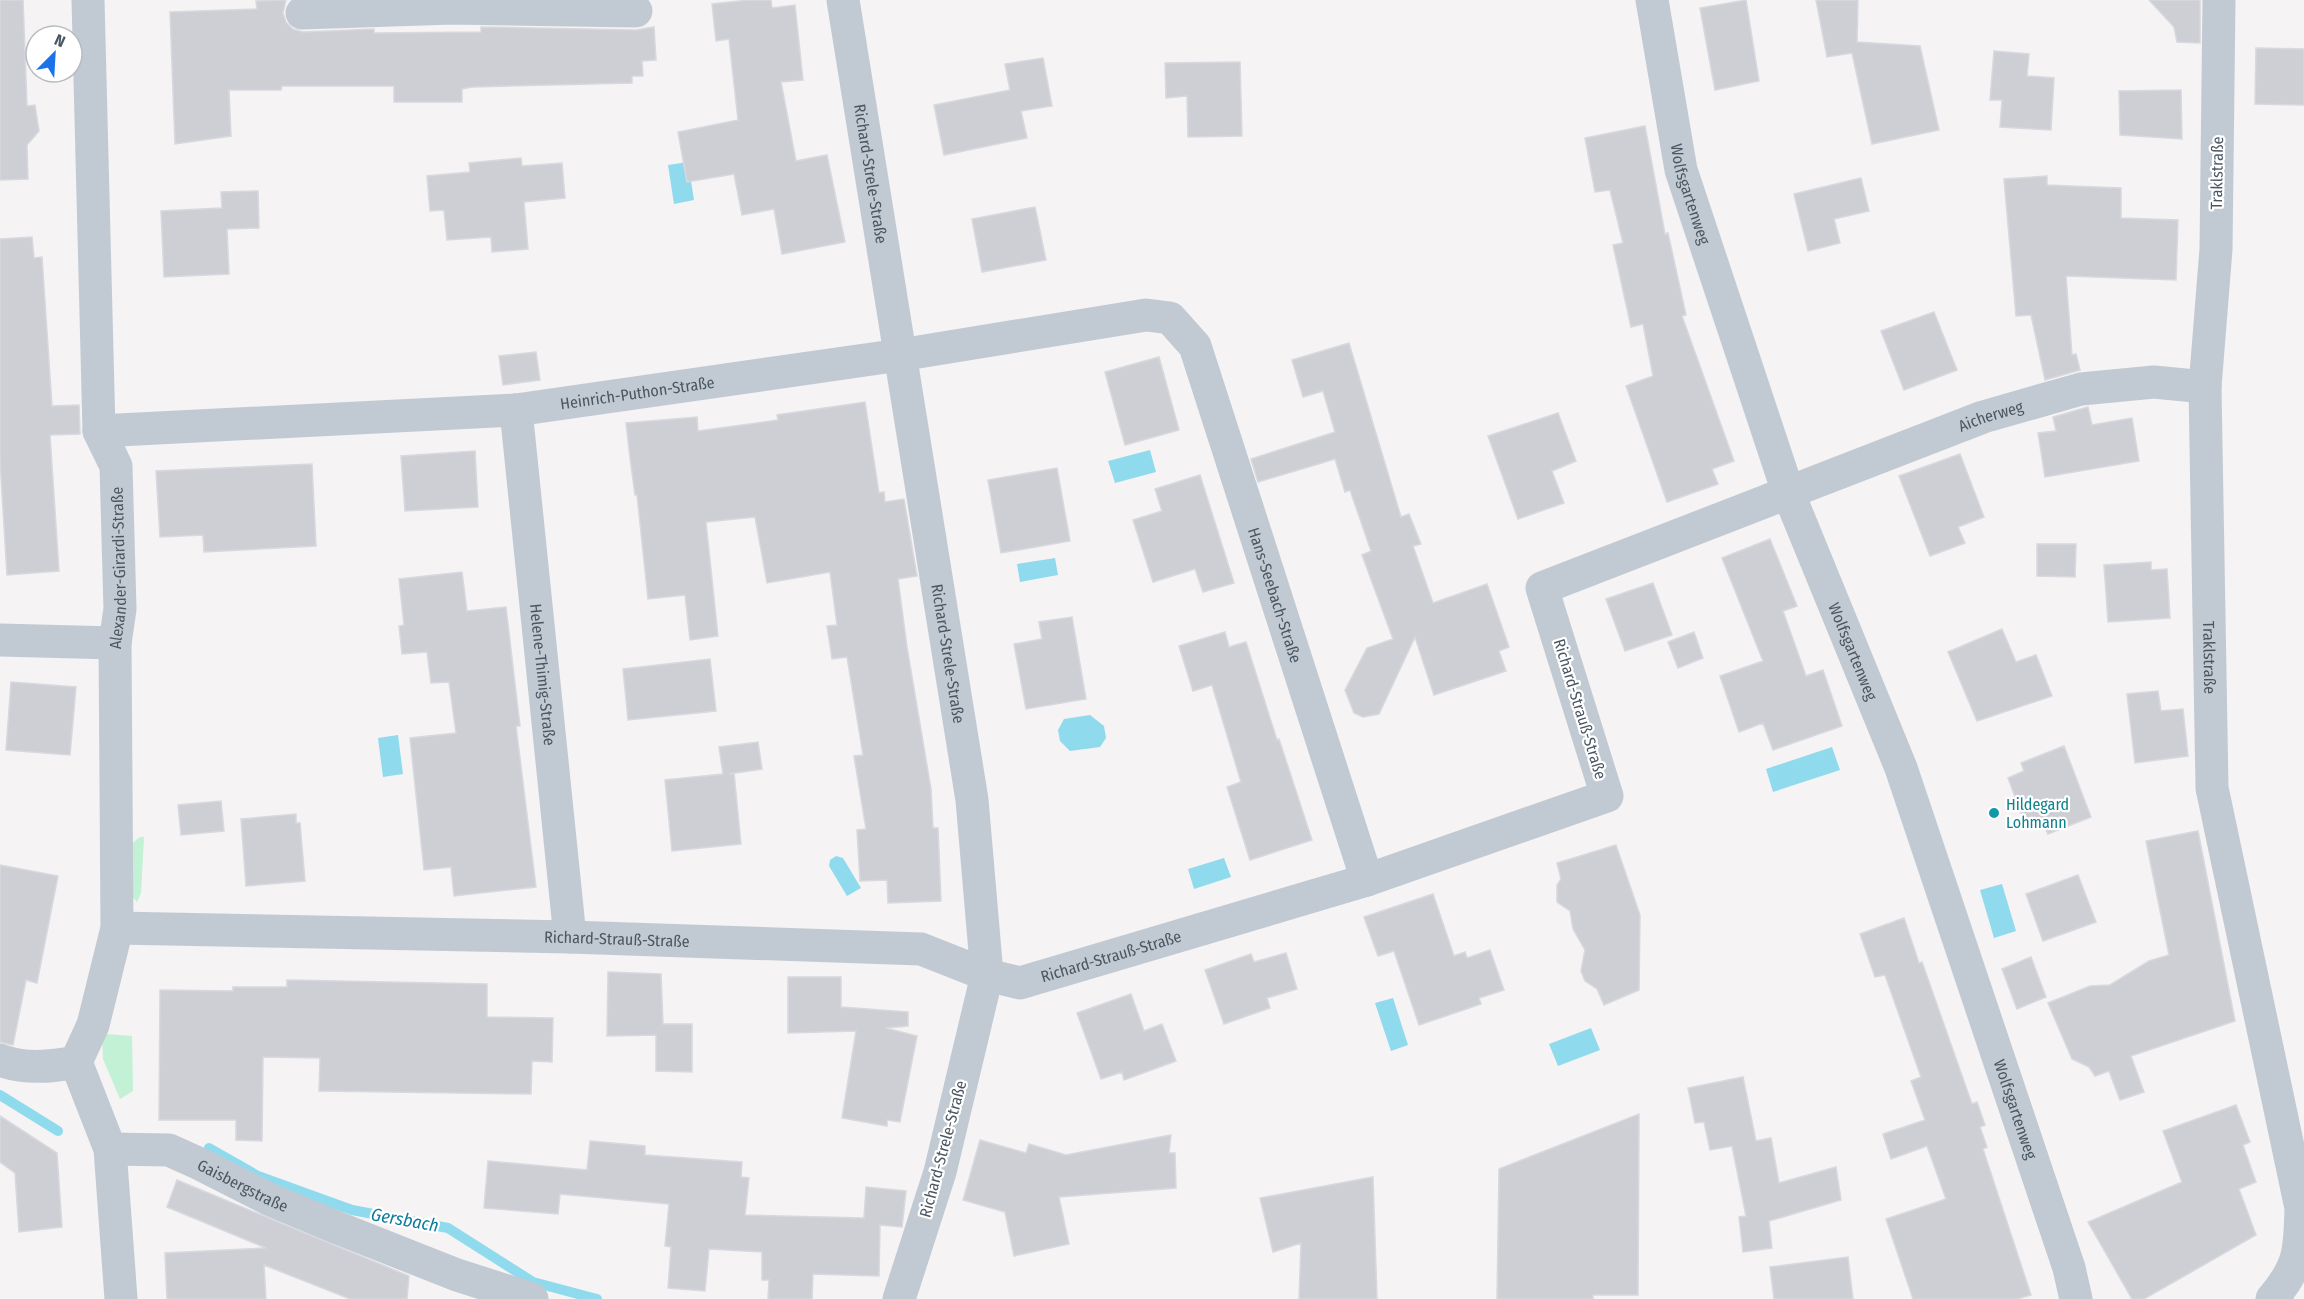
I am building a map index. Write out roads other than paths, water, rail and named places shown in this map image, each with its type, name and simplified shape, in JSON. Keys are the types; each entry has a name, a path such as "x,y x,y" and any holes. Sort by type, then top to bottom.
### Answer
{"street":[{"name":"Alexander-Girardi-Straße","path":"76,1062 93,1025 117,928 115,643 120,609 116,466 99,431 88,0"},
{"name":"Richard-Strele-Straße","path":"843,0 972,800 987,975 940,1172 899,1299"},
{"name":"Wolfsgartenweg","path":"1652,0 1681,170 1788,492 1901,768 2069,1268 2076,1299"},
{"name":"Traklstraße","path":"2219,0 2216,249 2205,387 2212,788 2301,1208 2300,1246 2289,1279 2272,1299"},
{"path":"302,13 452,4 636,11"},
{"name":"Heinrich-Puthon-Straße","path":"99,431 516,410 900,355 1146,315 1170,318"},
{"name":"Hans-Seebach-Straße","path":"1170,318 1195,346 1367,880"},
{"name":"Aicherweg","path":"1788,492 1983,417 2081,390 2154,382 2205,387"},
{"name":"Helene-Thimig-Straße","path":"516,410 570,937"},
{"name":"Richard-Strauß-Straße","path":"117,928 570,937 921,949 987,975 1020,983 1367,880 1607,796 1542,588 1788,492"},
{"path":"0,640 115,643"},
{"path":"0,1060 7,1063 52,1067 76,1062 110,1149 121,1299"},
{"name":"Gaisbergstraße","path":"110,1149 169,1150 260,1196 328,1224 457,1275 532,1299"}],"water":[{"path":"688,162 694,200 674,204 668,165"},
{"path":"1150,450 1156,472 1115,483 1108,461"},
{"path":"1055,558 1058,575 1020,582 1017,564"},
{"path":"1090,715 1104,726 1106,738 1100,747 1070,751 1060,741 1058,730 1064,719"},
{"path":"398,735 403,774 383,777 378,738"},
{"path":"1832,747 1840,770 1773,792 1766,769"},
{"path":"836,856 843,858 861,888 847,896 829,866 830,860"},
{"path":"1224,858 1231,877 1194,889 1188,869"},
{"path":"2002,884 2016,931 1994,938 1980,890"},
{"path":"1393,998 1408,1045 1391,1051 1375,1003"},
{"path":"1591,1028 1600,1050 1558,1066 1549,1044"}],"waterway":[{"name":"Gersbach","path":"0,1095 58,1131"},
{"name":"Gersbach","path":"209,1148 258,1176 352,1210 448,1228 533,1282 597,1299"}],"place":[{"name":"Hildegard Lohmann","path":"1994,813"}]}
